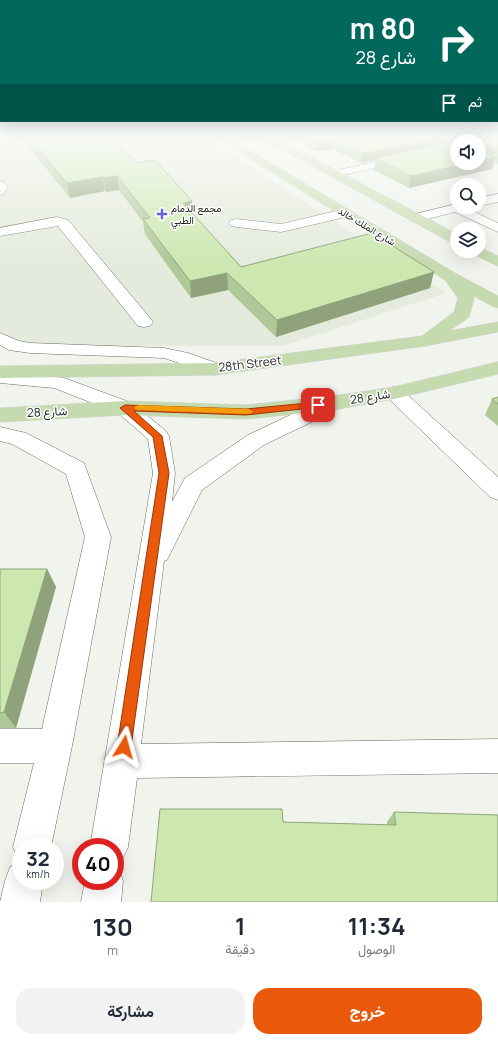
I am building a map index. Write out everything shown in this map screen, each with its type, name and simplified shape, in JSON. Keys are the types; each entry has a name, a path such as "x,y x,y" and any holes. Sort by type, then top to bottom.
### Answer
{"main road":[{"name":"شارع الملك خالد","path":"286,177 450,276 498,303"},
{"path":"340,177 450,236"},
{"path":"438,230 450,234"},
{"path":"486,246 498,250"},
{"path":"486,255 498,262"},
{"path":"425,341 462,314 466,298 450,276"},
{"name":"28th Street","path":"0,372 215,369 425,341 498,327"},
{"name":"شارع 28","path":"0,415 125,408 246,412 333,403 394,393 498,368"}],"street":[{"path":"0,184 2,188 0,191"},
{"path":"486,201 498,198"},
{"path":"416,218 450,210"},
{"path":"236,223 281,228 345,213"},
{"path":"470,214 498,228"},
{"path":"1,229 57,221 63,223 144,322"},
{"path":"0,338 15,346 30,348 164,353 182,357 215,369"},
{"path":"0,377 57,382 125,408 158,436 164,473 110,838"},
{"path":"394,393 498,491"},
{"path":"149,569 193,484 256,440 333,403"},
{"path":"0,434 18,438 76,469 98,537 55,746 34,838"},
{"path":"0,746 55,746"},
{"path":"122,761 498,756"},
{"path":"20,902 22,890"},
{"path":"101,902 103,890"}],"shaded area":[{"name":"مجمع الدمام الطبي","path":"0,177 266,177 446,293 283,346 0,346"}],"building":[{"path":"62,177 102,177 67,183"},
{"path":"118,177 170,177 192,201 183,203 241,267 372,233 434,272 277,320 227,273 190,281 143,219 150,218"},
{"path":"498,397 498,404 492,399"},
{"path":"0,569 47,569 4,712 0,713"},
{"path":"160,809 282,809 283,822 396,825 394,812 498,815 498,902 151,902"}],"slow traffic":[{"path":"139,408 249,412"}],"place":[{"name":"مجمع الدمام الطبي","path":"162,214"}],"route":[{"path":"124,747 164,473 158,436 125,408 246,412 318,405"}]}
